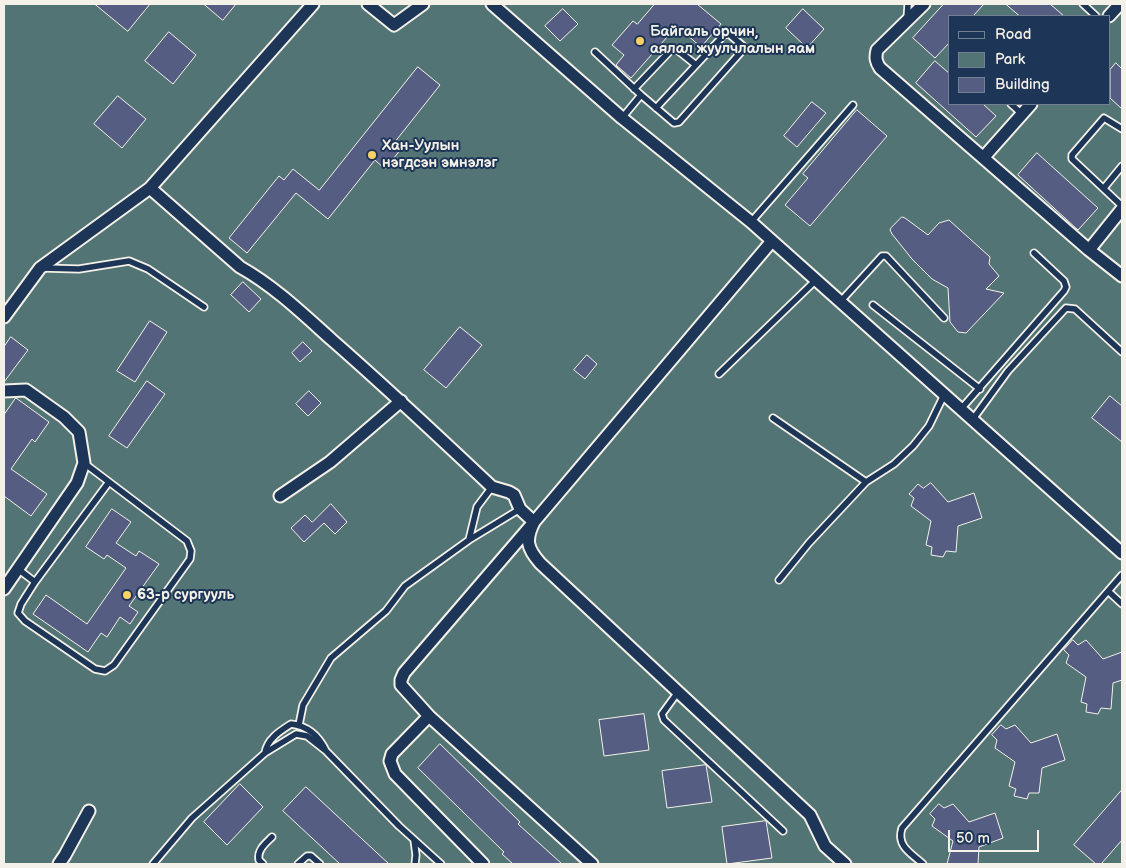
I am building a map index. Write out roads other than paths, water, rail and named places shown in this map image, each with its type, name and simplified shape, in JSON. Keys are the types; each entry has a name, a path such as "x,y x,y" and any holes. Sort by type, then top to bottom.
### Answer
{"street":[{"path":"4,317 40,268 150,188 313,4"},
{"path":"368,4 394,25 423,4"},
{"path":"492,4 622,118 751,222 1122,553"},
{"path":"924,4 877,50 875,56 880,68 1089,250 1121,273"},
{"path":"1110,15 1120,4"},
{"path":"983,158 1030,105"},
{"path":"150,188 240,267 282,296 401,401 492,487 514,495 518,500 520,509 534,522"},
{"path":"1089,250 1122,208"},
{"path":"592,864 429,716 401,685 401,680 404,673 772,242"},
{"path":"4,392 26,390 64,417 79,432 84,463 77,483 4,589"},
{"path":"280,496 330,462 401,401"},
{"path":"534,522 528,534 528,544 532,554 540,563 810,815 825,846 845,864"},
{"path":"429,716 392,754 390,761 395,774 483,864"},
{"path":"58,864 66,855 89,811"}],"lane":[{"path":"907,22 908,4"},
{"path":"1084,4 1095,15"},
{"path":"595,52 634,89 656,108 674,123 679,122 741,52 742,46 729,34 724,35 656,108"},
{"path":"634,89 671,50 676,49 696,65"},
{"path":"622,118 641,95"},
{"path":"751,222 853,105"},
{"path":"1012,105 1022,114"},
{"path":"1122,130 1104,118 1072,155 1075,163 1104,188 1122,208"},
{"path":"1104,188 1122,166"},
{"path":"961,409 1066,287 1064,281 1034,253"},
{"path":"840,302 882,256 886,256 944,318"},
{"path":"40,268 79,268 129,261 148,269 204,307"},
{"path":"719,374 816,280"},
{"path":"872,305 980,389"},
{"path":"973,419 1008,371 1066,308 1075,310 1122,352"},
{"path":"780,580 809,543 866,482 894,464 913,446 929,426 944,395"},
{"path":"773,418 866,482"},
{"path":"84,463 109,482 186,541 192,551 190,559 114,665 104,671 95,669 25,621 18,613 21,604 35,582 109,482"},
{"path":"469,540 478,507 492,487"},
{"path":"299,725 303,705 331,658 386,611 405,586 469,540 520,509"},
{"path":"18,569 35,582"},
{"path":"923,864 901,844 900,835 902,828 1122,575"},
{"path":"1108,591 1122,604"},
{"path":"678,692 662,714 664,720 783,831"},
{"path":"265,753 266,746 278,732 291,724 308,728 326,751"},
{"path":"153,864 192,818 265,753 296,734 307,736 326,751 414,840 441,864"},
{"path":"263,864 259,860 258,855 272,837"},
{"path":"414,840 415,864"},
{"path":"298,864 307,856 311,856 320,864"}],"place":[{"name":"Байгаль орчин, аялал жуулчлалын яам","path":"640,41"},
{"name":"Хан-Уулын нэгдсэн эмнэлэг","path":"372,155"},
{"name":"63-р сургууль","path":"127,595"}]}
